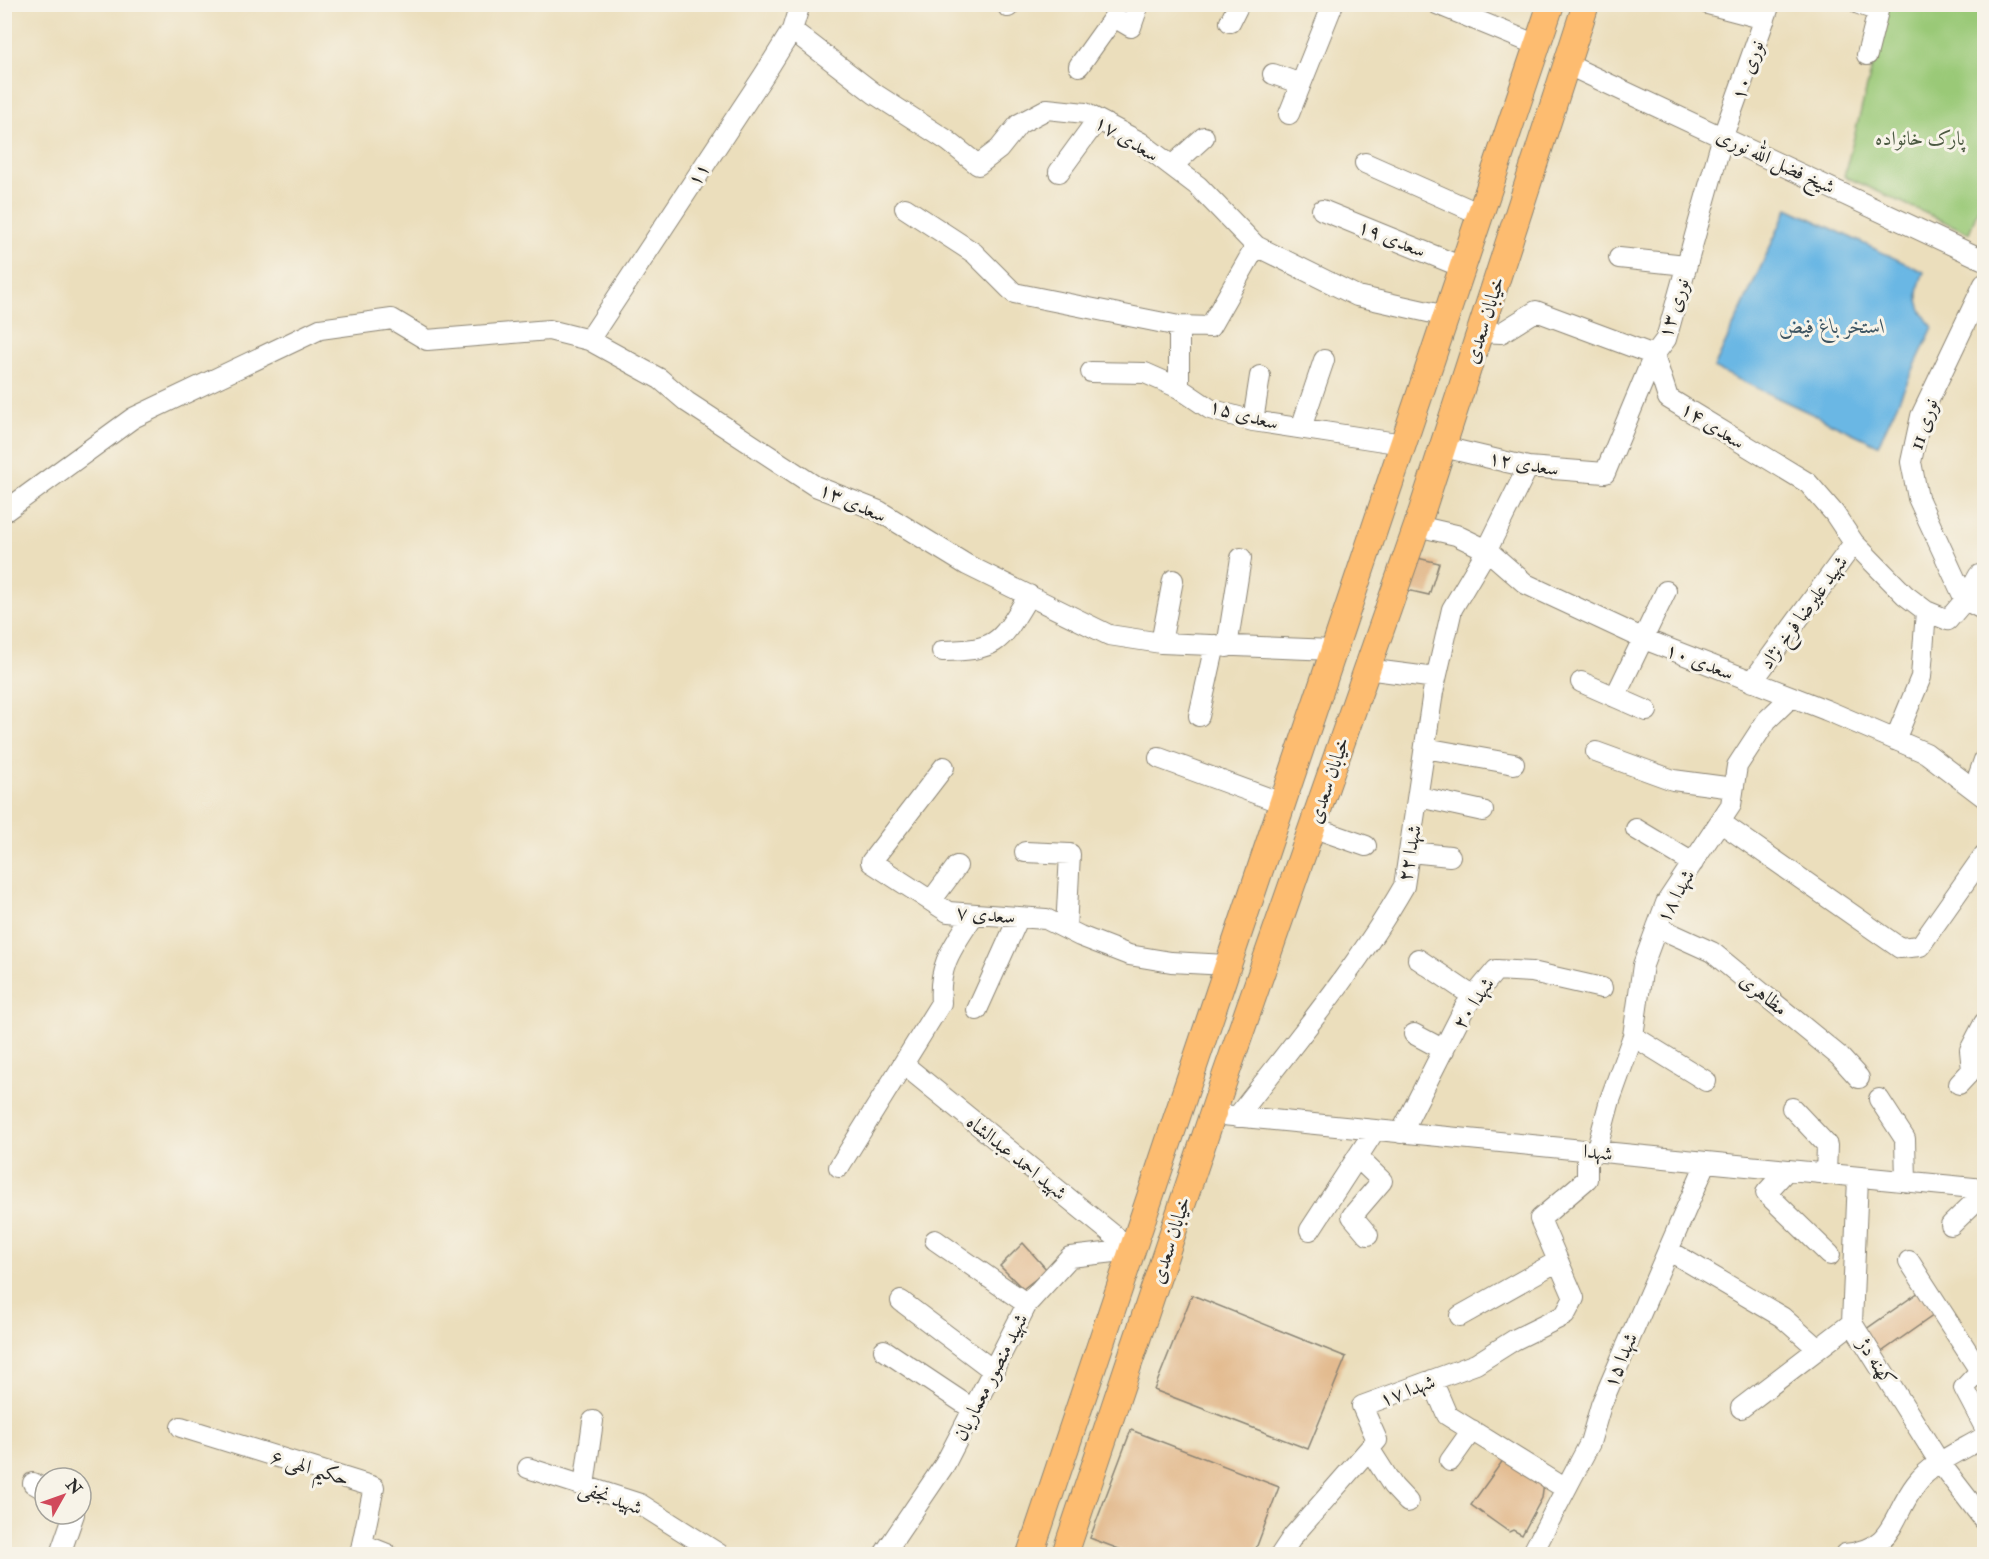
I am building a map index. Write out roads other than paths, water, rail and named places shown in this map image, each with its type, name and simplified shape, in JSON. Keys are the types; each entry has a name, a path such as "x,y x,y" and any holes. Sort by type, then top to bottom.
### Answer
{"main road":[{"name":"خیابان سعدی","path":"1030,1554 1551,4"},
{"name":"خیابان سعدی","path":"1065,1554 1212,1114 1417,526 1586,4"},
{"path":"1367,549 1377,561 1404,562"},
{"path":"1354,587 1374,583 1380,586 1390,599"}],"street":[{"name":"۱۱","path":"589,340 792,30 800,4"},
{"path":"1078,66 1114,18 1131,27 1139,4"},
{"path":"1289,114 1333,4"},
{"path":"1437,4 1537,45"},
{"path":"1708,4 1768,12"},
{"path":"1859,4 1878,11 1867,55"},
{"name":"نوری ۱۰","path":"1723,136 1768,12"},
{"name":"سعدی ۱۷","path":"792,30 875,94 948,141 978,165 999,149 1018,124 1047,109 1085,113 1140,142 1198,186 1256,246 1357,296 1446,316"},
{"name":"شیخ فضل الله نوری","path":"1566,64 1984,260"},
{"path":"1273,74 1301,84"},
{"path":"1059,172 1097,120"},
{"name":"نوری ۱۳","path":"1605,473 1654,355 1666,339 1723,136"},
{"path":"1172,166 1204,137"},
{"path":"1365,163 1480,214"},
{"path":"905,208 974,253 1014,293 1179,326 1210,327 1256,246"},
{"name":"سعدی ۱۹","path":"1322,210 1462,267"},
{"path":"1619,258 1686,266"},
{"name":"نوری 11","path":"1965,600 1918,498 1911,462 1921,417 1984,284"},
{"path":"1480,332 1501,333 1536,310 1654,355"},
{"name":"سعدی ۱۳","path":"4,512 133,418 320,329 392,319 427,339 549,330 589,340 660,379 687,402 815,486 879,511 967,565 1109,635 1161,643 1334,650"},
{"path":"1179,326 1179,388"},
{"name":"سعدی ۱۴","path":"1654,355 1668,398 1808,483 1834,513 1854,543 1905,595 1926,611"},
{"path":"1301,428 1324,360"},
{"name":"سعدی ۱۵","path":"1091,372 1145,373 1179,388 1210,409 1253,421 1403,444"},
{"path":"1253,421 1260,376"},
{"name":"سعدی ۱۲","path":"1443,447 1528,467 1605,473"},
{"name":"شهدا ۲۲","path":"1237,1117 1388,914 1404,886 1436,678 1452,609 1487,550 1528,467"},
{"name":"سعدی ۱۰","path":"1417,526 1455,535 1487,550 1526,584 1644,639 1926,753 1979,793"},
{"name":"شهید علیرضا فرخ نژاد","path":"1752,682 1854,543"},
{"path":"1199,716 1221,646 1241,558"},
{"path":"1895,740 1921,677 1926,611 1948,620 1965,600 1979,575 1984,577"},
{"path":"1161,643 1173,580"},
{"path":"1615,697 1666,591"},
{"path":"942,651 978,650 1004,636 1029,596"},
{"path":"1965,600 1984,610"},
{"path":"1366,669 1436,678"},
{"path":"1581,682 1647,711"},
{"name":"شهدا ۱۸","path":"1592,1152 1633,1036 1643,965 1666,903 1731,805 1737,766 1767,720 1791,697"},
{"path":"1425,748 1514,764"},
{"path":"1596,752 1673,780 1733,788"},
{"path":"1159,758 1282,803"},
{"path":"1979,793 1984,760"},
{"name":"سعدی ۷","path":"944,767 871,862 948,912 973,916 1046,919 1129,955 1170,962 1227,965"},
{"path":"1419,797 1483,811"},
{"path":"1720,822 1900,948 1920,945 1984,855"},
{"path":"1312,827 1366,846"},
{"path":"1636,829 1693,863"},
{"path":"1025,852 1070,854 1066,929"},
{"path":"1410,852 1450,856"},
{"path":"931,901 957,866"},
{"path":"839,1167 941,1003 940,985 945,959 973,916"},
{"path":"977,1010 1019,917"},
{"name":"مظاهری","path":"1657,927 1712,952 1839,1056 1859,1078"},
{"path":"1418,959 1474,997"},
{"name":"شهدا ۲۰","path":"1401,1133 1465,1007 1496,969 1532,972 1602,988"},
{"path":"1959,1084 1972,1070 1970,1050 1984,1023"},
{"path":"1414,1034 1444,1050"},
{"path":"1633,1036 1706,1081"},
{"name":"شهید احمد عبدالشاه","path":"903,1064 1132,1250"},
{"path":"1880,1099 1905,1139 1906,1182"},
{"path":"1792,1108 1827,1145 1826,1175"},
{"name":"شهدا","path":"1212,1114 1984,1191"},
{"path":"1310,1230 1374,1130"},
{"name":"شهدا ۱۷","path":"1370,1450 1377,1440 1362,1406 1476,1364 1514,1340 1565,1315 1574,1298 1540,1219 1587,1179 1592,1152"},
{"path":"1357,1157 1382,1181 1352,1216 1368,1235"},
{"name":"شهدا ۱۵","path":"1534,1554 1590,1443 1601,1405 1706,1163"},
{"path":"1786,1171 1766,1193 1830,1255"},
{"name":"کهنه دژ","path":"1858,1178 1852,1323 1940,1463 1984,1520"},
{"path":"1951,1225 1984,1191"},
{"path":"935,1240 1027,1304"},
{"name":"شهید منصور معماریان","path":"884,1554 945,1464 1027,1304 1070,1257 1132,1250"},
{"path":"1668,1250 1782,1317 1817,1348"},
{"path":"1461,1316 1558,1261"},
{"path":"1909,1261 1982,1369 1964,1388 1984,1426"},
{"path":"901,1301 994,1371"},
{"path":"1741,1408 1852,1323"},
{"path":"884,1350 974,1410"},
{"path":"1432,1380 1448,1415 1566,1489"},
{"path":"584,1486 593,1420"},
{"name":"حکیم الهی ۶","path":"181,1427 374,1487 361,1549"},
{"path":"1450,1461 1472,1430"},
{"path":"1854,1554 1887,1537 1916,1483 1940,1463 1984,1437"},
{"path":"1281,1554 1293,1536 1370,1450 1393,1486 1408,1502"},
{"name":"شهید نجفی","path":"528,1468 640,1504 719,1554"},
{"path":"60,1554 70,1526"},
{"path":"361,1549 387,1554"}],"water":[{"name":"استخر باغ فیض","path":"1788,208 1924,272 1919,287 1918,301 1923,314 1933,327 1878,445 1714,368"}],"park label":[{"name":"پارک خانواده","path":"1920,138"}]}
